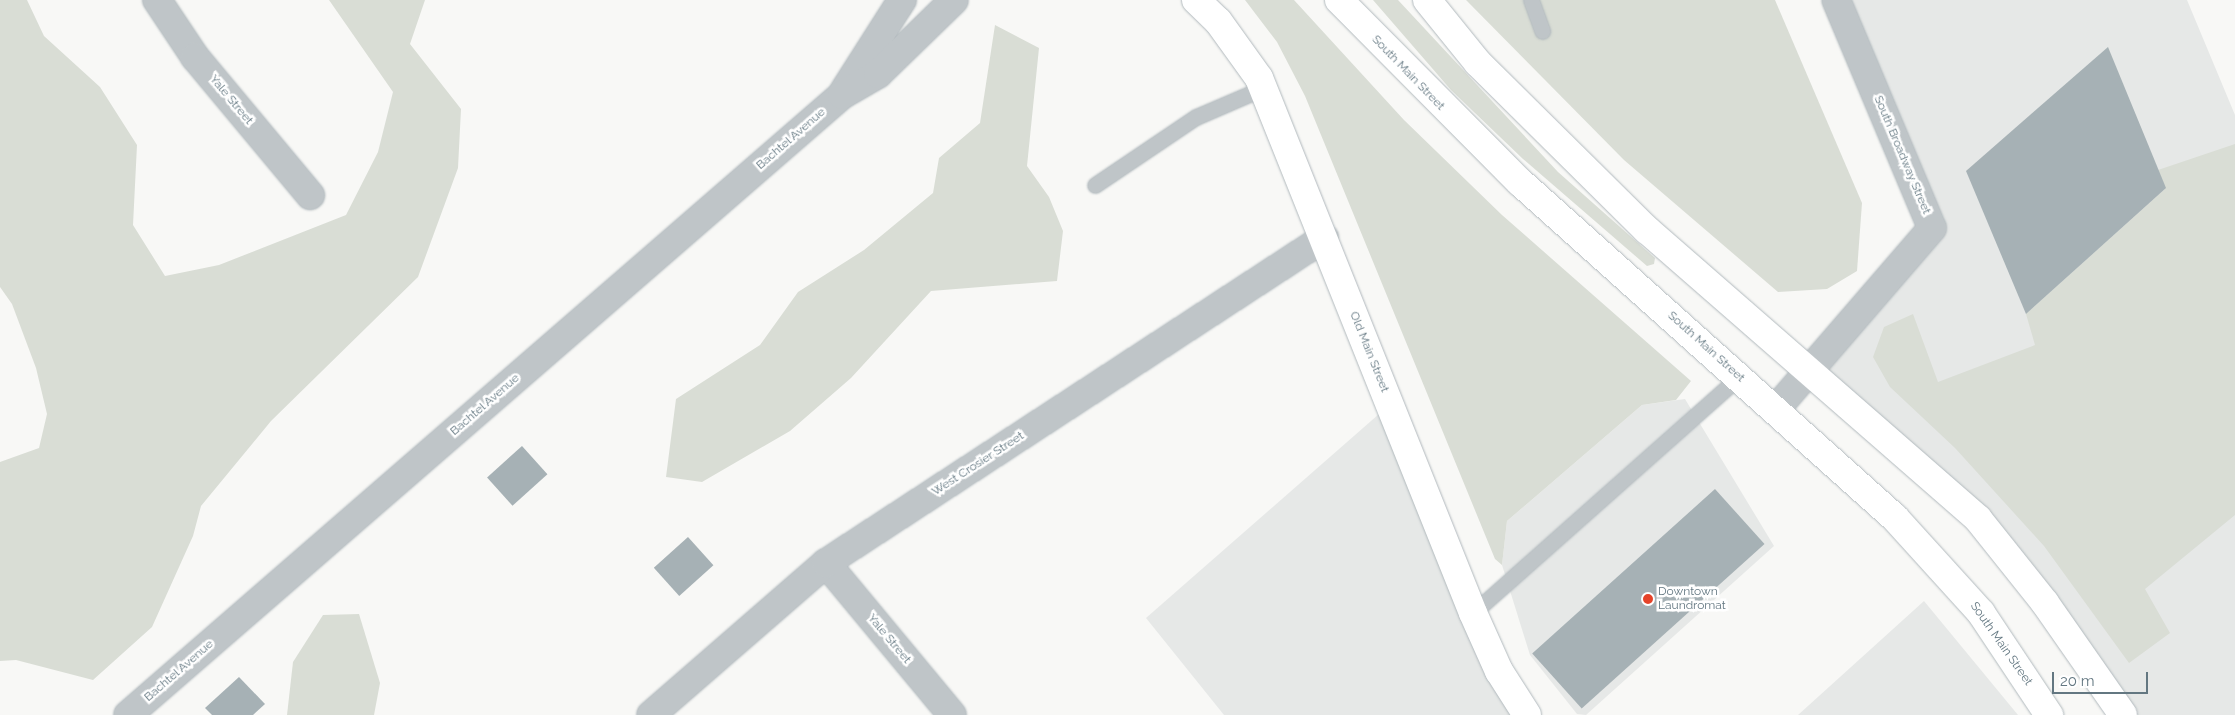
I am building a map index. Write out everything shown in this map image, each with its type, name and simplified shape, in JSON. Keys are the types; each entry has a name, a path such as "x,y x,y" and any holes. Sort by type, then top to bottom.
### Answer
{"main road":[{"name":"Old Main Street","path":"1196,0 1241,50 1263,88 1472,613 1499,671 1527,715"},
{"name":"South Main Street","path":"1339,0 1521,183 1845,470 1942,566 1982,614 2049,715"},
{"path":"1427,0 1478,63 1568,155 1808,373 1978,519 2046,603 2124,715"}],"street":[{"name":"Yale Street","path":"157,0 185,44 310,195"},
{"name":"Bachtel Avenue","path":"842,95 902,0"},
{"name":"Bachtel Avenue","path":"128,715 842,95 878,74 954,0"},
{"name":"South Broadway Street","path":"1776,409 1932,228 1836,0"},
{"name":"West Crosier Street","path":"651,715 826,563 1324,238"},
{"name":"Yale Street","path":"826,563 952,715"}],"lane":[{"path":"1531,0 1542,31"},
{"path":"1095,185 1196,117 1263,88"},
{"path":"1472,613 1739,376"}],"shaded area":[{"path":"0,0 27,0 44,36 100,87 137,145 133,225 165,276 219,265 346,215 378,152 393,92 329,0 425,0 410,44 461,109 458,168 418,277 271,421 201,506 193,536 152,627 93,680 16,660 0,661 0,462 39,448 47,414 36,368 12,304 0,287"},
{"path":"1245,0 1294,0 1404,120 1502,215 1691,381 1676,400 1642,405 1507,521 1502,565 1495,559 1305,96 1277,42"},
{"path":"1373,0 1398,0 1558,172 1655,258 1654,264 1647,266 1523,159 1451,90"},
{"path":"1466,0 1775,0 1862,203 1857,271 1827,289 1778,292 1624,160"},
{"path":"1847,0 2187,0 2235,115 2235,715 2132,715 2036,573 1824,369 1941,220"},
{"path":"995,25 1039,48 1027,166 1049,197 1063,231 1057,281 931,291 851,378 790,431 702,482 666,477 676,399 760,345 798,292 864,250 933,193 939,158 980,123"},
{"path":"2235,144 2235,515 2145,589 2170,633 2129,663 2044,546 1955,448 1890,387 1873,357 1884,327 1913,314 1938,382 2035,345 2026,314 2165,189 2158,170"},
{"path":"1685,399 1774,546 1586,715 1577,714 1530,655 1502,565 1507,521 1642,405"},
{"path":"1379,414 1518,715 1224,715 1146,618"},
{"path":"1924,601 2018,715 1798,715"},
{"path":"359,614 380,683 374,715 287,715 293,662 323,615"}],"building":[{"path":"2108,47 2166,188 2026,314 1966,171"},
{"path":"522,446 547,474 512,506 487,477"},
{"name":"Downtown Laundromat","path":"1715,489 1765,544 1582,709 1532,654"},
{"path":"688,537 713,565 679,596 654,568"},
{"path":"239,677 265,704 253,715 212,715 205,708"}],"place":[{"name":"Downtown Laundromat","path":"1648,599"}]}
